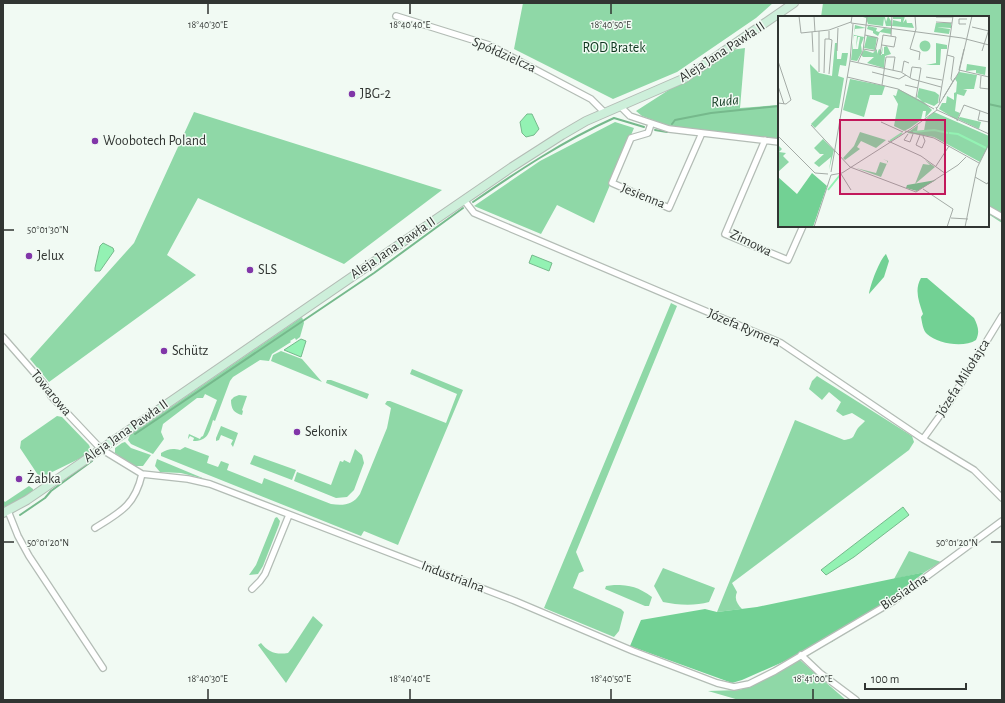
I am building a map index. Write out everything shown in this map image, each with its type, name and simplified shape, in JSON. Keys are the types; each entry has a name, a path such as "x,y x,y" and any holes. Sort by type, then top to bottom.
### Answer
{"street":[{"name":"Aleja Jana Pawła II","path":"5,512 27,500 464,200 562,135 604,112 640,99 685,78 794,3"},
{"name":"Spółdzielcza","path":"396,16 489,45 591,99 604,112"},
{"path":"620,106 630,116 669,129 778,142"},
{"name":"Jesienna","path":"651,124 648,133 632,138 612,183 669,208 702,133"},
{"name":"Zimowa","path":"765,140 725,234 788,260 803,227"},
{"name":"Józefa Rymera","path":"464,200 474,212 781,343 923,439 974,470 1002,498"},
{"path":"989,210 1002,217"},
{"name":"Józefa Mikołajca","path":"923,439 949,403 1002,316"},
{"name":"Towarowa","path":"3,337 44,384 51,396 101,449"},
{"name":"Industrialna","path":"101,449 142,474 188,479 210,484 515,601 632,651 717,683 734,687 749,684 802,655"},
{"path":"95,528 127,506 135,496 142,474"},
{"path":"5,512 29,556 103,668"},
{"path":"252,589 265,574 289,515"},
{"name":"Biesiadna","path":"802,655 892,602 962,552 1002,521"},
{"path":"802,655 820,672 856,700"}],"green space":[{"name":"ROD Bratek","path":"523,3 773,3 756,18 677,72 613,99 514,49"},
{"path":"823,3 1002,3 1002,223 989,215 989,16 821,16"},
{"path":"745,48 740,108 778,105 778,139 669,126 642,116 636,111 731,50"},
{"path":"194,112 442,190 344,264 198,198 167,255 196,275 49,382 30,359 134,243"},
{"path":"615,122 634,128 594,223 557,205 541,234 474,206 540,161"},
{"path":"671,303 677,306 576,552 584,571 579,573 573,588 621,609 624,612 619,631 614,637 544,608"},
{"path":"302,317 304,323 300,337 296,340 295,338 290,341 291,342 272,354 269,361 260,360 233,377 230,381 215,421 213,420 209,432 205,438 198,441 193,441 194,438 190,436 188,439 189,434 200,439 203,436 217,400 205,394 203,398 197,398 163,424 161,432 164,439 153,454 131,444 128,440 130,435"},
{"path":"281,351 302,359 322,382 271,361 273,355"},
{"path":"412,369 463,390 398,545 364,531 361,536 161,456 161,453 166,451 172,449 180,450 185,447 209,456 207,463 218,467 221,461 229,464 227,470 262,484 264,478 331,504 340,505 351,503 360,494 387,428 391,408 385,404 387,401 446,423 457,394 410,374"},
{"path":"817,376 912,436 914,442 909,450 732,583 737,592 736,601 742,609 717,612 795,420 844,440 852,438 858,428 865,421 852,413 843,416 836,411 841,402 829,392 822,400 809,389 812,381"},
{"path":"327,380 331,380 369,394 367,399 326,383"},
{"path":"239,395 247,396 242,410 242,415 237,413 232,408 231,403 231,400 234,397"},
{"path":"57,416 62,417 89,445 91,450 89,454 40,478 20,448 21,441"},
{"path":"221,426 238,433 233,447 231,444 233,440 221,435 219,440 216,441"},
{"path":"125,442 131,448 151,455 143,466 134,466 121,460 122,458 115,453 115,448"},
{"path":"355,449 362,455 364,463 354,490 347,497 336,498 294,481 297,472 331,485 340,461 343,462 344,460 350,463"},
{"path":"254,455 296,470 292,480 250,464"},
{"path":"157,459 205,479 181,473 160,472 155,466"},
{"path":"29,486 33,489 33,492 7,510 3,505 3,500 5,502"},
{"path":"277,517 280,521 279,525 263,566 258,574 249,575 256,565 275,518"},
{"path":"909,551 941,562 925,572 894,579"},
{"path":"663,568 715,588 709,602 686,605 663,602 654,586"},
{"path":"606,586 630,586 643,591 652,597 649,606 645,606 605,589"},
{"path":"313,616 323,625 286,683 258,645 261,643 269,651 276,653 288,653"},
{"path":"800,660 846,700 739,700 708,691 740,690"}],"shaded area":[{"path":"527,114 532,114 539,129 534,135 526,137 522,133 520,122"},
{"path":"103,243 113,248 114,251 100,271 95,271 100,246"},
{"path":"886,254 889,261 884,277 869,294 876,272"},
{"path":"532,255 552,263 549,271 529,263"},
{"path":"921,278 927,278 974,318 978,329 976,340 965,344 951,344 938,340 926,333 922,324 921,317 923,314 918,296 918,287"},
{"path":"301,339 306,341 301,357 284,350"},
{"path":"903,507 909,515 854,557 826,575 821,570"},
{"path":"925,572 832,642 826,643 732,683 630,646 641,620 705,609 717,612 757,607"}],"waterway":[{"name":"Ruda","path":"989,104 1002,107"},
{"name":"Ruda","path":"672,124 675,120 711,113 778,106"},
{"path":"473,202 524,168 577,136 614,118 644,127"},
{"path":"655,130 667,132"},
{"path":"135,434 374,273 463,208"},
{"path":"20,515 45,498 51,491 92,461"}],"place":[{"name":"JBG-2","path":"352,94"},
{"name":"Woobotech Poland","path":"95,141"},
{"name":"Jelux","path":"29,256"},
{"name":"SLS","path":"250,270"},
{"name":"Schütz","path":"164,351"},
{"name":"Sekonix","path":"297,432"},
{"name":"Żabka","path":"19,479"}]}
